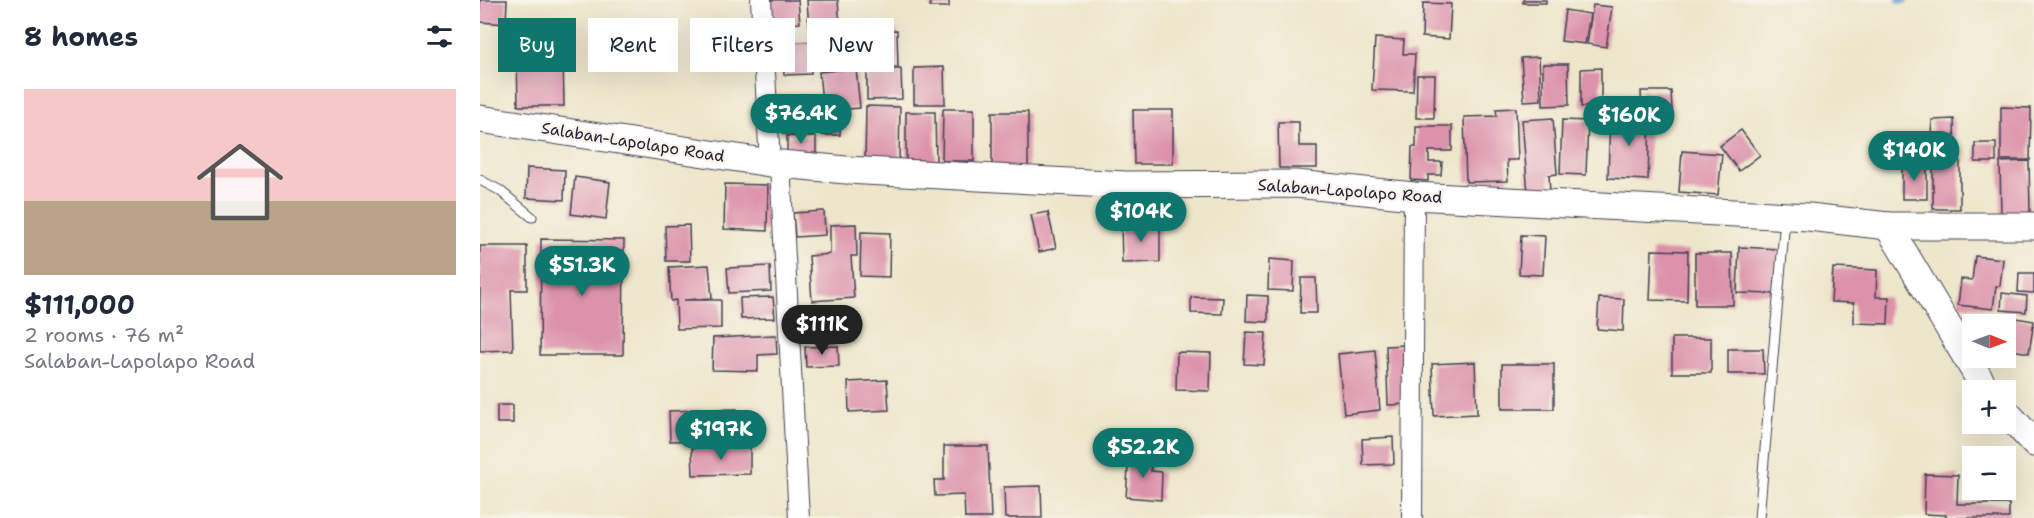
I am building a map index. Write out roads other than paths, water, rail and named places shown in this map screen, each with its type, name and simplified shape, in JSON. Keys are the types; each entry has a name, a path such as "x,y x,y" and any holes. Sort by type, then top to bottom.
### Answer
{"street":[{"path":"761,0 775,164 799,518"},
{"name":"Salaban-Lapolapo Road","path":"480,119 775,164 846,170 1126,185 1296,184 1414,196 1785,216 1888,226 2034,225"},
{"path":"1412,518 1414,196"},
{"path":"1888,226 1980,380"},
{"path":"2016,423 2034,443"}],"lane":[{"path":"480,180 499,190 532,217"},
{"path":"1759,518 1785,216"}]}
